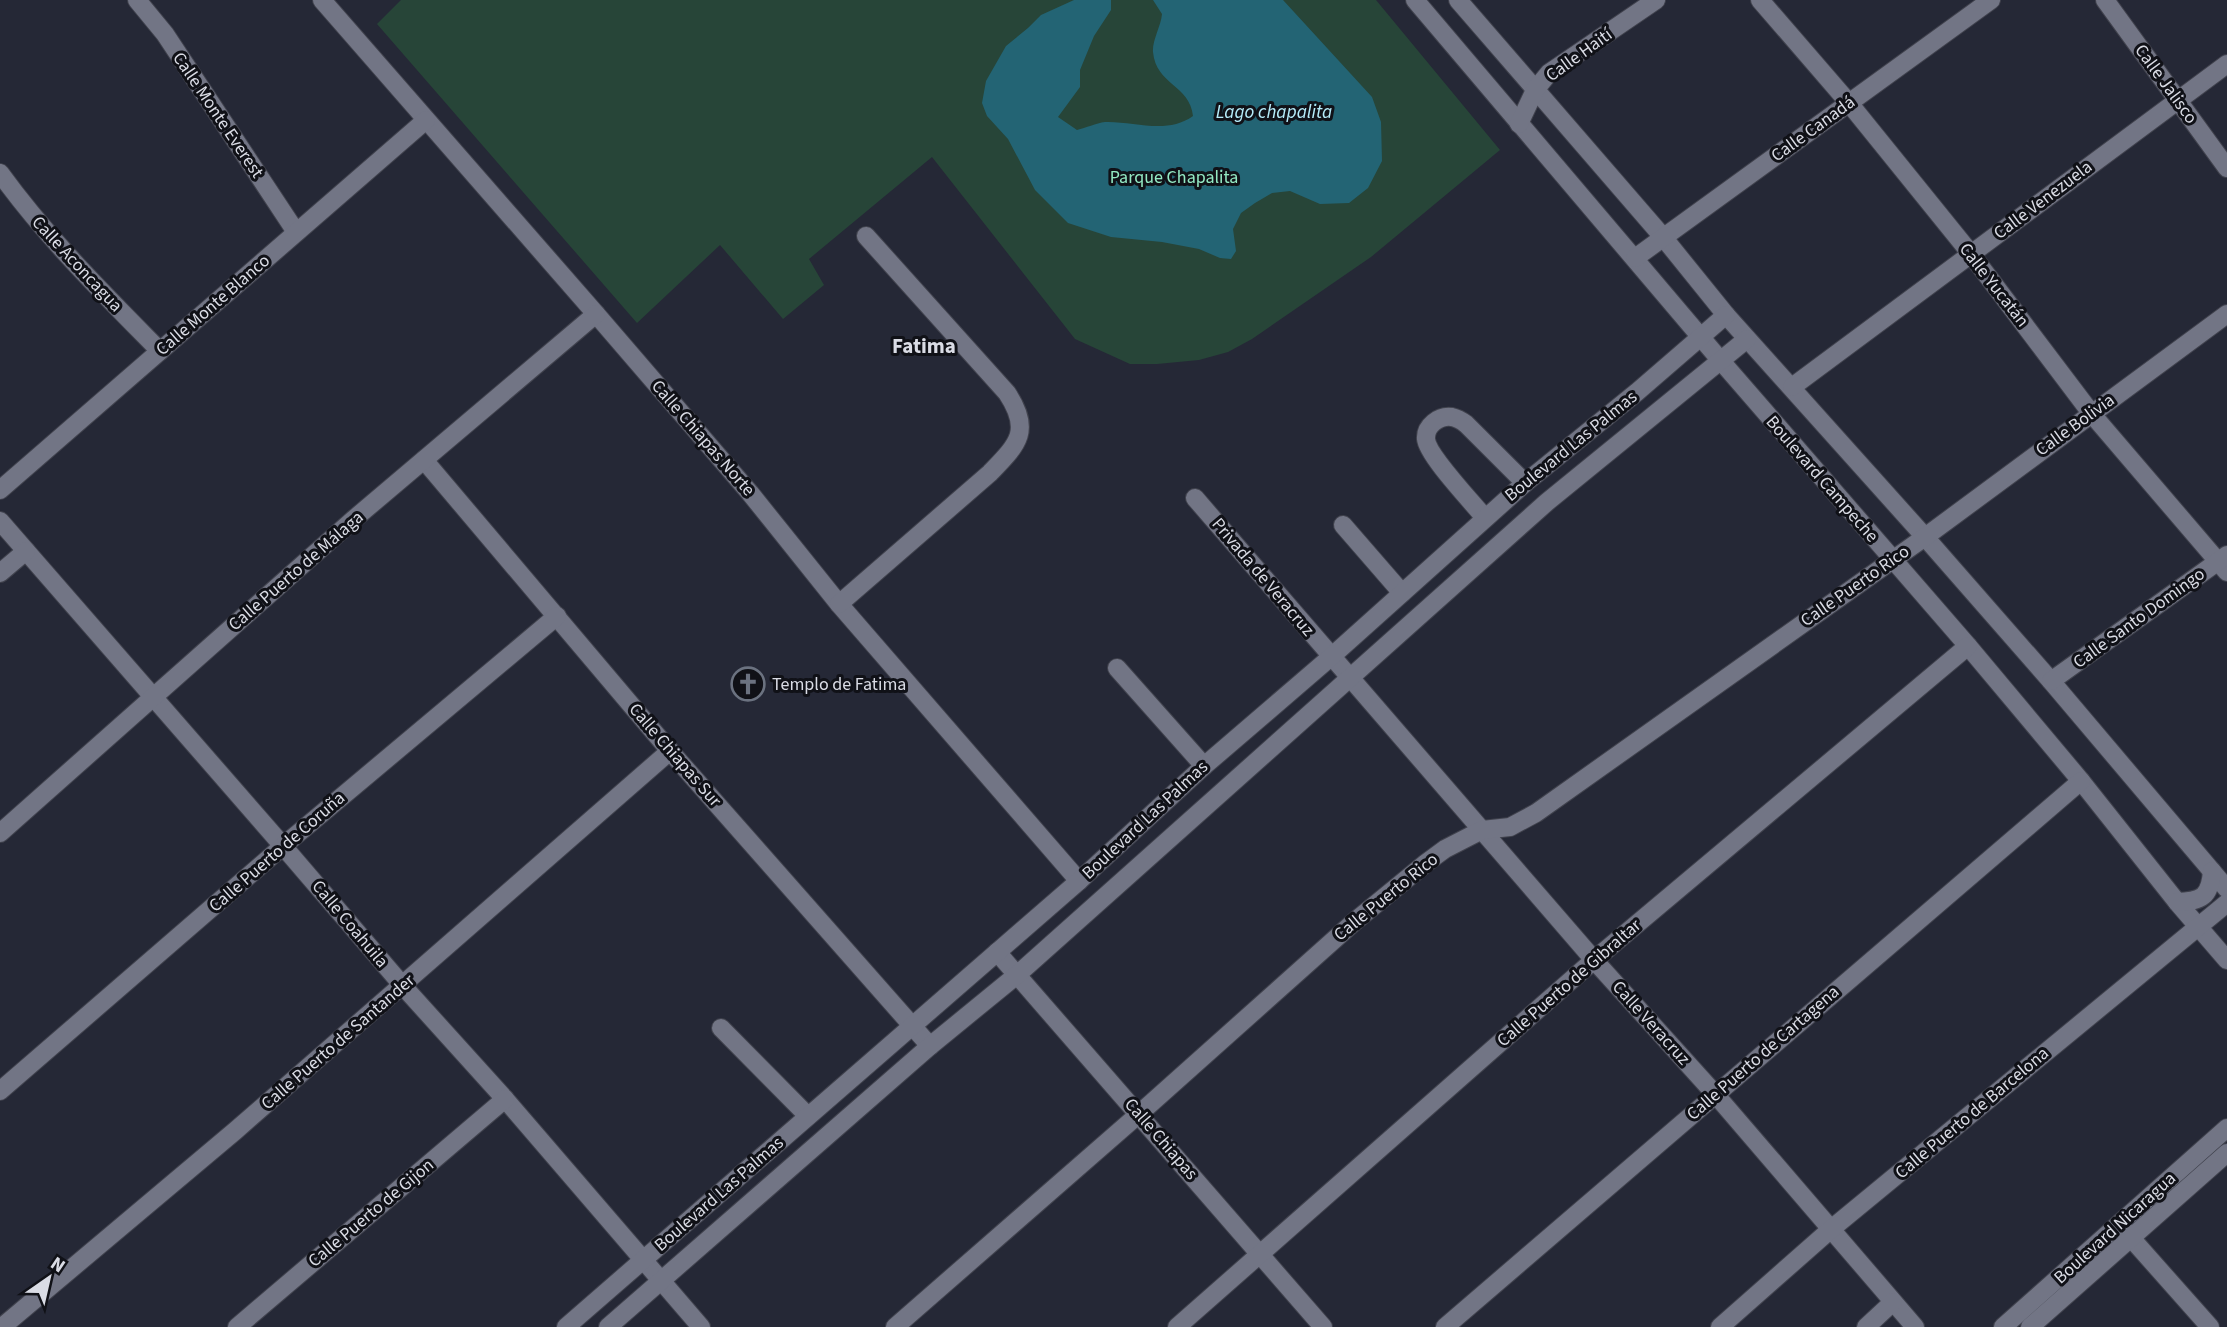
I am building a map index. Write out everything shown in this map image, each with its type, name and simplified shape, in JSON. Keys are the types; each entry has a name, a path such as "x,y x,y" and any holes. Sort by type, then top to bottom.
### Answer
{"street":[{"name":"Calle Monte Everest","path":"137,0 164,34 296,232"},
{"name":"Calle Chiapas Norte","path":"321,0 596,314 750,493 839,604 1079,881"},
{"name":"Boulevard Campeche","path":"1415,0 1721,361 1968,646 2227,960"},
{"path":"1458,0 1663,237 1726,315 2051,681 2227,889"},
{"name":"Calle Haití","path":"1519,124 1535,90 1549,74 1656,0"},
{"name":"Calle Yucatán","path":"1760,0 1849,103 1971,254 2091,413 2224,563"},
{"name":"Calle Canadá","path":"1635,258 1991,0"},
{"name":"Calle Jalisco","path":"2105,0 2227,168"},
{"name":"Calle Venezuela","path":"1792,387 2227,64"},
{"name":"Calle Monte Blanco","path":"0,490 426,120"},
{"name":"Calle Aconcagua","path":"0,173 24,206 70,258 160,351"},
{"path":"839,604 990,472 1012,451 1020,436 1021,422 1007,393 866,236"},
{"name":"Calle Puerto de Málaga","path":"0,833 344,527 596,314"},
{"name":"Calle Bolivia","path":"1925,537 2227,314"},
{"name":"Boulevard Las Palmas","path":"566,1327 1079,881 1204,766 1332,656 1525,483 1726,315"},
{"name":"Boulevard Las Palmas","path":"608,1327 930,1046 1018,974 1548,502 1747,339"},
{"path":"1485,518 1426,443 1426,433 1431,424 1449,416 1466,424 1525,483"},
{"name":"Calle Chiapas Sur","path":"424,460 670,751 930,1046"},
{"name":"Privada de Veracruz","path":"1195,498 1332,656"},
{"name":"Calle Coahuila","path":"0,521 701,1327"},
{"path":"1343,525 1402,593"},
{"name":"Calle Puerto Rico","path":"895,1327 1354,922 1446,849 1482,830 1510,827 1536,813 1925,537"},
{"path":"0,573 26,551"},
{"name":"Calle Santo Domingo","path":"2051,681 2224,563"},
{"name":"Calle Puerto de Coruña","path":"0,1091 284,846 557,616"},
{"name":"Calle Puerto de Gibraltar","path":"1177,1327 1594,960 1968,646"},
{"name":"Calle Veracruz","path":"1332,656 1915,1327"},
{"path":"1117,668 1204,766"},
{"name":"Calle Puerto de Santander","path":"2,1327 235,1131 670,751"},
{"name":"Calle Puerto de Cartagena","path":"1446,1327 2081,781"},
{"path":"2177,902 2203,897 2210,885 2212,871"},
{"name":"Calle Puerto de Barcelona","path":"1720,1327 1830,1230 2227,902"},
{"name":"Calle Chiapas","path":"997,952 1323,1327"},
{"path":"722,1028 808,1116"},
{"name":"Calle Puerto de Gijon","path":"237,1327 505,1099"},
{"name":"Boulevard Nicaragua","path":"2030,1327 2227,1128"},
{"name":"Boulevard Nicaragua","path":"2003,1327 2227,1153"},
{"path":"2125,1231 2210,1327"},
{"path":"1866,1327 1893,1302"}],"green space":[{"name":"Parque Chapalita","path":"401,0 1376,0 1500,150 1371,257 1252,339 1228,352 1199,360 1130,364 1075,339 932,157 809,259 824,285 783,319 720,245 637,323 377,24"}],"water":[{"name":"Lago chapalita","path":"1074,0 1111,0 1111,10 1094,36 1080,70 1080,87 1058,117 1077,130 1105,122 1172,125 1193,116 1186,98 1166,79 1155,63 1153,48 1162,14 1153,0 1283,0 1372,97 1381,122 1382,161 1368,188 1349,203 1320,204 1290,191 1272,193 1241,213 1233,229 1236,251 1231,259 1162,242 1111,237 1068,223 1035,190 1008,139 987,116 982,103 986,81 1006,46 1041,15"}],"place":[{"name":"Templo de Fatima","path":"748,684"}],"district":[{"name":"Fatima","path":"924,346"}]}
